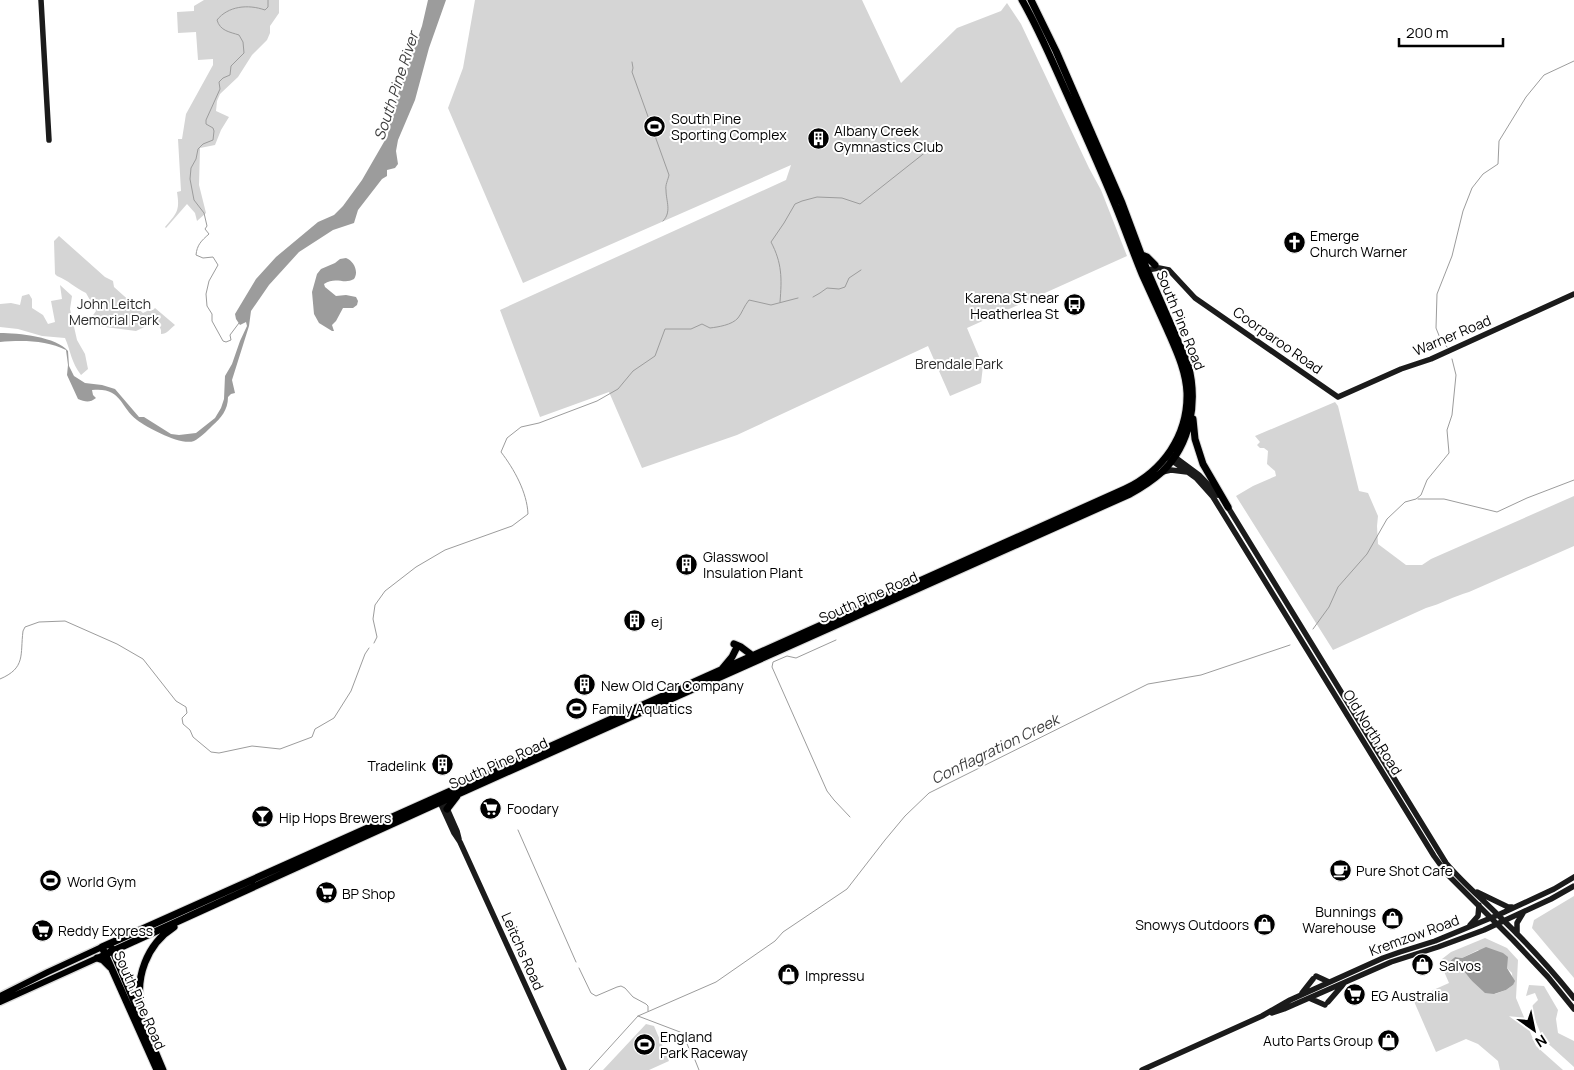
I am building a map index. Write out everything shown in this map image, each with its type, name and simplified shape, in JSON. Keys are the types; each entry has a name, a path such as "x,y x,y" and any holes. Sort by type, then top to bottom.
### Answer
{"highway":[{"name":"South Pine Road","path":"108,949 594,730 1130,494 1162,472 1186,436 1193,406 1193,386 1186,359 1049,53 1022,0"},
{"name":"South Pine Road","path":"594,730 722,669 1125,489 1143,480 1171,457 1184,419 1187,401 1182,362 1145,271 1122,203 1056,51 1031,0"},
{"path":"1141,255 1147,257 1154,266"},
{"path":"1193,406 1195,439 1199,455 1228,507"},
{"path":"722,669 732,657 735,646 741,647 753,656"},
{"name":"South Pine Road","path":"108,949 182,920 441,799 458,794 532,758"},
{"path":"448,809 458,794"},
{"path":"143,1020 139,996 140,982 147,958 158,941 182,920"},
{"name":"South Pine Road","path":"108,949 113,969 157,1070"},
{"name":"South Pine Road","path":"108,949 143,1020 163,1070"},
{"path":"97,958 103,960 113,969"}],"main road":[{"path":"0,1002 97,958 108,949"},
{"path":"0,996 48,972 108,949"}],"street":[{"path":"41,0 49,140"},
{"name":"Coorparoo Road","path":"1154,266 1164,265 1172,268 1204,304"},
{"path":"1145,271 1154,266"},
{"name":"Coorparoo Road","path":"1145,271 1159,268 1169,270 1195,298 1338,397"},
{"name":"Warner Road","path":"1338,397 1400,370 1431,359 1574,294"},
{"name":"Old North Road","path":"1171,457 1196,478 1213,497 1434,856 1447,874 1539,967 1574,1008"},
{"name":"Old North Road","path":"1171,457 1199,475 1211,486 1228,507 1446,863 1541,959 1574,998"},
{"path":"1162,472 1171,470 1189,473"},
{"name":"Leitchs Road","path":"441,799 458,831 460,842"},
{"name":"Leitchs Road","path":"441,799 454,833 460,842 564,1070"},
{"name":"Kremzow Road","path":"1142,1070 1262,1016 1329,982 1400,952 1435,942 1492,918 1554,889 1574,877"},
{"name":"Kremzow Road","path":"1262,1016 1284,1009 1391,962 1456,941 1504,921 1551,900 1574,886"},
{"path":"1471,889 1508,907 1518,906"},
{"path":"1464,930 1475,921 1478,916 1479,905"},
{"path":"1517,934 1517,923 1525,912"},
{"path":"1301,995 1314,977 1329,982"},
{"path":"1309,998 1326,1003 1344,983"}],"green space":[{"path":"204,0 279,0 279,13 270,26 267,40 252,55 238,77 220,94 217,101 216,111 229,117 215,145 200,148 199,185 206,213 197,221 195,213 187,204 166,228 177,211 177,192 181,191 178,139 182,139 186,114 213,65 213,59 198,60 196,32 178,33 177,12 194,11 194,6"},
{"name":"Brendale Park","path":"475,0 862,0 901,83 957,28 1001,11 1007,3 1021,24 1101,190 1127,256 967,328 983,366 981,383 950,396 928,346 737,435 642,468 609,392 540,417 500,310 786,180 791,165 523,283 448,108 463,68"},
{"name":"John Leitch Memorial Park","path":"59,236 105,277 113,281 114,287 143,313 155,308 175,325 167,332 161,334 157,321 136,331 90,325 89,321 96,311 86,293 55,274 54,241"},
{"path":"60,285 72,296 70,309 77,340 85,354 88,369 81,375 73,361 65,338 42,336 18,329 0,327 0,304 11,303 20,305 22,296 29,294 32,299 32,308 43,315 48,324 55,322 51,301 62,299"},
{"path":"1335,402 1338,406 1359,491 1368,493 1378,516 1378,544 1406,565 1422,565 1431,559 1574,496 1574,546 1469,592 1426,608 1333,650 1236,496 1276,476 1275,471 1267,464 1268,451 1257,445 1260,442 1255,436"},
{"path":"1574,896 1574,978 1532,928 1534,920"},
{"path":"1485,938 1507,948 1518,960 1516,998 1536,1046 1563,1070 1500,1070 1498,1061 1478,1044 1466,1039 1436,1052 1413,999 1449,983 1443,969 1442,959 1451,952","holes":["1478,950 1512,973 1513,985 1495,994 1471,980 1463,970 1454,968 1449,962 1455,957 1462,958"]},
{"path":"1529,985 1544,986 1558,1010 1556,1019 1558,1033 1574,1041 1574,1067 1543,1039 1530,1008 1538,1000 1535,993 1526,996"},
{"name":"England Park Raceway","path":"646,1024 654,1026 669,1061 649,1070 603,1070"}],"shaded area":[{"name":"South Pine River","path":"428,0 446,0 429,48 415,100 398,140 396,151 398,164 395,168 387,170 387,176 382,179 358,210 354,223 333,230 299,252 269,285 251,311 249,326 232,380 235,393 228,397 227,406 221,417 201,436 194,441 188,442 173,439 156,431 131,415 115,394 109,391 92,390 96,398 92,401 87,402 78,399 67,375 66,350 51,344 16,341 0,342 0,333 8,333 46,339 63,346 68,351 69,366 74,376 85,383 115,389 139,417 144,417 171,434 196,433 215,418 224,399 225,376 232,364 247,326 246,322 240,325 235,314 256,279 276,257 318,222 334,215 362,180 388,135 397,97 422,26"},
{"path":"346,258 355,267 354,279 350,281 332,281 324,284 336,296 356,297 358,301 357,305 353,308 343,308 332,325 334,331 332,331 319,323 314,314 312,292 317,274 321,269 340,259"},
{"path":"1486,947 1503,953 1508,957 1507,968 1515,981 1506,990 1494,994 1485,993 1463,970 1449,966 1449,962 1455,957 1462,958"}],"waterway":[{"path":"239,323 230,335 231,340 226,342 223,341 212,321 212,314 207,306 206,294 209,281 218,265 213,257 203,258 196,255 200,243 209,234 205,229 207,226 204,213 194,200 190,179 191,168 196,159 198,149 203,144 213,140 213,128 206,124 206,120 220,89 219,82 230,75 231,66 244,53 243,42 239,35 220,27 217,20 233,9 252,7 265,10 268,7 268,0"},
{"name":"Conflagration Creek","path":"1447,347 1440,338 1436,328 1437,294 1452,256 1463,211 1472,188 1483,174 1498,164 1499,141 1526,97 1544,75 1574,61"},
{"path":"632,62 632,72 669,175 666,184 668,210 663,221"},
{"path":"780,302 780,271 771,242 795,204 817,197 842,198 860,204 927,151"},
{"path":"813,297 827,288 839,289 845,287 849,278 861,270"},
{"path":"374,643 377,637 373,619 375,605 385,591 416,567 445,550 512,526 528,514 525,497 519,481 501,452 507,438 521,427 539,423 597,401 618,389 633,371 655,356 665,329 691,329 702,324 710,328 721,326 738,318 749,300 771,305 798,298"},
{"name":"Conflagration Creek","path":"1313,629 1329,607 1338,587 1367,554 1387,519 1405,502 1416,499 1421,495 1427,480 1449,453 1447,430 1452,415 1456,375 1452,359"},
{"path":"1418,499 1444,499 1497,512 1574,480"},
{"path":"0,679 8,675 18,665 25,627 39,622 65,621 117,644 143,659 176,701 186,707 187,713 182,718 183,724 190,730 193,737 211,752 219,753 252,746 280,749 312,737 315,729 334,718 351,691 369,648"},
{"path":"836,640 796,658 787,656 773,662 772,667 827,791 850,817"},
{"name":"Conflagration Creek","path":"589,1070 638,1016 716,982 775,941 783,932 847,889 905,816 929,793 1148,684 1201,675 1290,645"},
{"path":"518,830 576,962"},
{"path":"579,968 591,993 596,996 621,986 633,997 646,1004 648,1011"},
{"path":"638,1016 683,1034 690,1051"},
{"path":"695,1060 699,1070"}],"place":[{"name":"South Pine Sporting Complex","path":"655,126"},
{"name":"Albany Creek Gymnastics Club","path":"818,138"},
{"name":"Emerge Church Warner","path":"1294,243"},
{"name":"Karena St near Heatherlea St","path":"1075,305"},
{"name":"Glasswool Insulation Plant","path":"687,564"},
{"name":"ej","path":"635,621"},
{"name":"New Old Car Company","path":"585,685"},
{"name":"Family Aquatics","path":"576,708"},
{"name":"Tradelink","path":"442,765"},
{"name":"Foodary","path":"491,808"},
{"name":"Hip Hops Brewers","path":"263,817"},
{"name":"Pure Shot Cafe","path":"1340,870"},
{"name":"World Gym","path":"51,881"},
{"name":"BP Shop","path":"326,893"},
{"name":"Bunnings Warehouse","path":"1392,919"},
{"name":"Snowys Outdoors","path":"1265,924"},
{"name":"Reddy Express","path":"42,930"},
{"name":"Salvos","path":"1423,965"},
{"name":"Impressu","path":"789,975"},
{"name":"EG Australia","path":"1355,995"},
{"name":"Auto Parts Group","path":"1389,1040"},
{"name":"England Park Raceway","path":"644,1044"}]}
